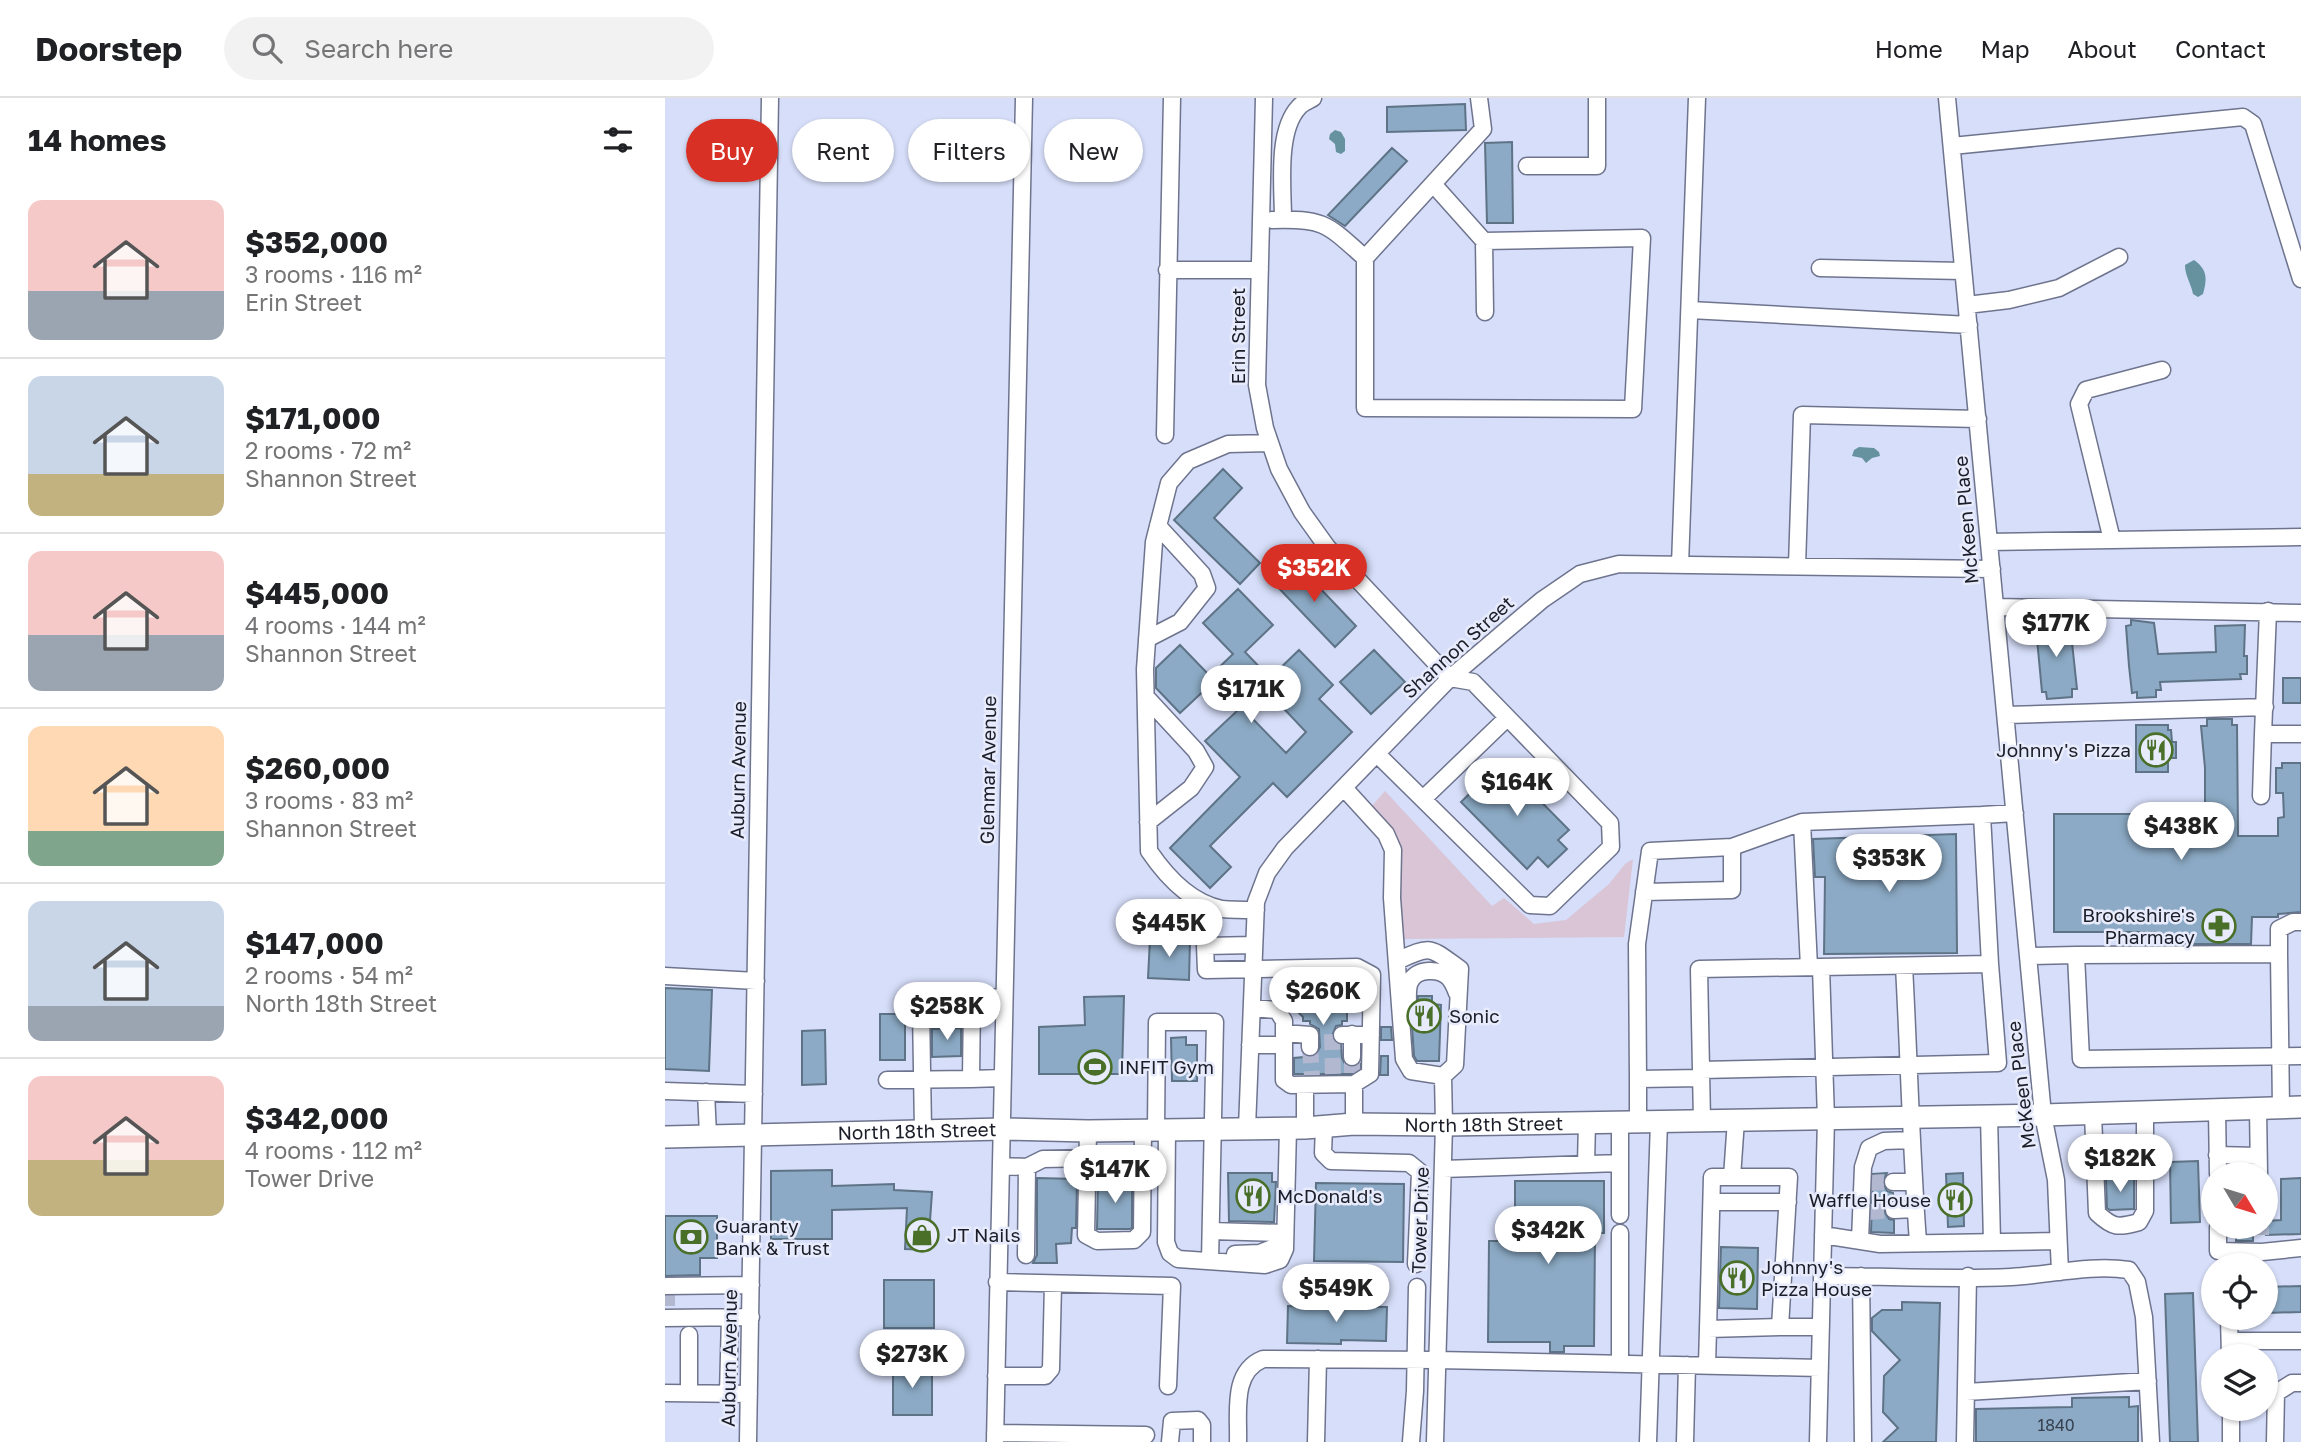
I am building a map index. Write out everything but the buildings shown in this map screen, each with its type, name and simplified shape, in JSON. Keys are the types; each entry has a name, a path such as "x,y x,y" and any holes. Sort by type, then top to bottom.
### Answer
{"main road":[{"name":"North 18th Street","path":"665,1137 923,1130 1088,1131 1354,1124 1909,1118 2291,1107"}],"street":[{"name":"Auburn Avenue","path":"748,1442 771,98"},
{"name":"Glenmar Avenue","path":"995,1437 1024,98"},
{"path":"1165,435 1172,98"},
{"name":"Erin Street","path":"1264,98 1257,384 1279,469 1302,512 1327,547 1450,678"},
{"path":"1283,219 1284,145 1288,125 1299,107 1313,98"},
{"path":"1479,98 1483,129 1365,258 1365,408 1633,409 1642,238 1484,241"},
{"path":"1527,166 1597,166 1597,98"},
{"path":"1680,565 1697,98"},
{"name":"McKeen Place","path":"1947,98 2043,1115 2056,1180 2060,1272"},
{"path":"1952,146 2243,117 2253,124 2301,279"},
{"path":"1434,185 1484,241 1485,312"},
{"path":"1261,220 1303,219 1319,222 1333,229 1365,258"},
{"path":"1967,305 2009,300 2059,288 2119,257"},
{"path":"1821,268 1962,271"},
{"path":"1167,270 1260,270"},
{"path":"1690,310 1969,325"},
{"path":"2112,540 2079,404 2086,390 2162,370"},
{"path":"1797,566 1802,415 1978,419"},
{"path":"1256,910 1221,909 1194,898 1160,867 1149,851 1147,639 1154,542 1169,483 1188,461 1228,444 1271,443"},
{"path":"1147,639 1180,622 1207,588 1202,574 1158,526"},
{"path":"1989,542 2301,537"},
{"name":"Shannon Street","path":"1247,1128 1256,902 1267,873 1285,848 1450,678 1542,600 1580,574 1619,564 1992,569"},
{"path":"1996,607 2301,612"},
{"path":"2261,796 2268,611"},
{"path":"1377,754 1530,905 1550,906 1611,847 1610,823 1473,682 1450,678"},
{"path":"1146,697 1196,751 1205,767 1191,788 1148,822"},
{"path":"2006,715 2265,707"},
{"path":"1423,799 1507,718"},
{"path":"2263,734 2301,734"},
{"path":"1344,788 1386,834 1392,850 1392,898 1404,1059 1411,1070 1443,1076 1455,1065 1460,969 1436,952 1423,949 1397,961"},
{"path":"1648,1442 1650,1364 1639,1122 1637,944 1650,851 1732,847 1802,822 2015,813"},
{"path":"1638,1079 1825,1067 1998,1063 1982,815"},
{"path":"1802,822 1825,1067 1818,1442"},
{"path":"1644,892 1732,890 1732,847"},
{"path":"2291,1107 2279,1057 2279,929 2293,922 2301,922"},
{"path":"1252,1008 1276,1010 1284,1021 1284,1080 1291,1085 1333,1080 1352,1081 1370,1074 1372,975 1357,967 1206,970 1205,946 1254,945"},
{"path":"2028,956 2279,954"},
{"path":"2076,955 2081,1059 2301,1056"},
{"path":"1702,1121 1699,969 1990,964"},
{"path":"1904,966 1909,1118 1918,1242"},
{"path":"1408,1066 1409,984 1413,976 1432,970 1445,975 1451,979 1457,993"},
{"path":"665,976 756,981"},
{"path":"923,1130 922,1009 931,1001 1004,998"},
{"path":"971,1079 972,999"},
{"path":"1210,1261 1215,1022 1157,1022 1155,1130 1166,1242 1170,1253 1178,1259 1265,1265 1280,1260 1285,1249 1283,1233 1288,1152 1306,1127 1309,1082"},
{"path":"1250,1045 1310,1035 1310,1047"},
{"path":"1352,1057 1347,1035 1371,1035"},
{"name":"Tower Drive","path":"1435,1438 1443,1076"},
{"path":"887,1080 1002,1078"},
{"path":"1352,1081 1354,1124"},
{"path":"665,1091 754,1094"},
{"path":"706,1092 708,1135"},
{"path":"2258,1108 2258,1162"},
{"path":"2217,1110 2217,1162"},
{"path":"2093,1114 2097,1213 2110,1225 2124,1226 2139,1222 2145,1211 2145,1112"},
{"path":"1989,1116 1992,1242"},
{"path":"1732,1177 1735,1120"},
{"path":"1586,1164 1587,1122"},
{"path":"1620,1215 1620,1163 1639,1122"},
{"path":"1306,1127 1331,1161 1409,1163 1420,1172 1620,1163"},
{"path":"1088,1131 1086,1235 1097,1241 1133,1240 1142,1232 1142,1157 1155,1130"},
{"path":"1860,1240 1864,1212 1863,1167 1869,1147 1884,1141 1911,1140"},
{"path":"2217,1155 2258,1156"},
{"path":"1002,1166 1027,1167 1044,1159 1142,1157"},
{"path":"1026,1255 1027,1167"},
{"path":"1416,1264 1420,1172"},
{"path":"1707,1366 1712,1177 1789,1177 1780,1327"},
{"path":"1893,1182 1914,1182"},
{"path":"1712,1202 1788,1202"},
{"path":"1894,1210 1915,1209"},
{"path":"1211,1231 1283,1233"},
{"path":"1620,1233 1620,1364"},
{"path":"1823,1235 1880,1244 2059,1241"},
{"path":"2218,1239 2218,1251 2262,1252 2301,1248"},
{"path":"2261,1239 2262,1252"},
{"path":"1822,1276 2010,1277 2129,1270 2137,1282 2144,1317 2151,1442"},
{"path":"1861,1276 1863,1442"},
{"path":"1965,1442 1968,1276"},
{"path":"997,1282 1172,1286 1168,1386"},
{"path":"996,1376 1045,1376 1051,1369 1053,1283"},
{"path":"666,1298 751,1285"},
{"path":"1417,1287 1412,1438 1435,1438"},
{"path":"666,1298 685,1318 751,1317"},
{"path":"728,1394 730,1317"},
{"path":"1708,1329 1821,1327"},
{"path":"688,1335 689,1394"},
{"path":"2274,1344 2301,1341"},
{"path":"1238,1442 1240,1382 1251,1364 1263,1359 1820,1368"},
{"path":"1316,1442 1318,1359"},
{"path":"1685,1442 1687,1365"},
{"path":"1966,1392 2148,1381"},
{"path":"2275,1442 2276,1393 2292,1383 2301,1383"},
{"path":"665,1393 749,1394"},
{"path":"1170,1442 1172,1421 1178,1419 1198,1420 1202,1425 1202,1442"},
{"path":"2231,1421 2231,1442"},
{"path":"995,1437 1146,1435"}],"shaded area":[{"path":"1385,791 1492,906 1504,898 1534,924 1566,920 1609,884 1625,864 1633,859 1624,937 1400,939 1399,844 1396,833 1371,807"}],"water":[{"path":"1335,130 1341,132 1345,139 1345,151 1341,154 1336,152 1335,144 1329,139"},
{"path":"2194,260 2202,267 2205,275 2203,294 2198,297 2193,294 2185,269 2185,265"},
{"path":"1859,447 1874,448 1880,456 1866,463 1862,458 1852,456 1854,450"}],"tunnel":[{"path":"1332,1034 1333,1076"},
{"path":"1310,1047 1312,1077"},
{"path":"1352,1057 1352,1076"},
{"path":"1868,1183 1893,1182"},
{"path":"1868,1212 1894,1210"},
{"path":"667,1293 667,1306"}],"place":[{"name":"Johnny's Pizza","path":"2156,750"},
{"name":"Brookshire's Pharmacy","path":"2219,926"},
{"name":"Sonic","path":"1424,1016"},
{"name":"INFIT Gym","path":"1095,1067"},
{"name":"McDonald's","path":"1253,1196"},
{"name":"Waffle House","path":"1955,1200"},
{"name":"JT Nails","path":"922,1235"},
{"name":"Guaranty Bank & Trust","path":"691,1237"},
{"name":"Johnny's Pizza House","path":"1737,1278"}]}
